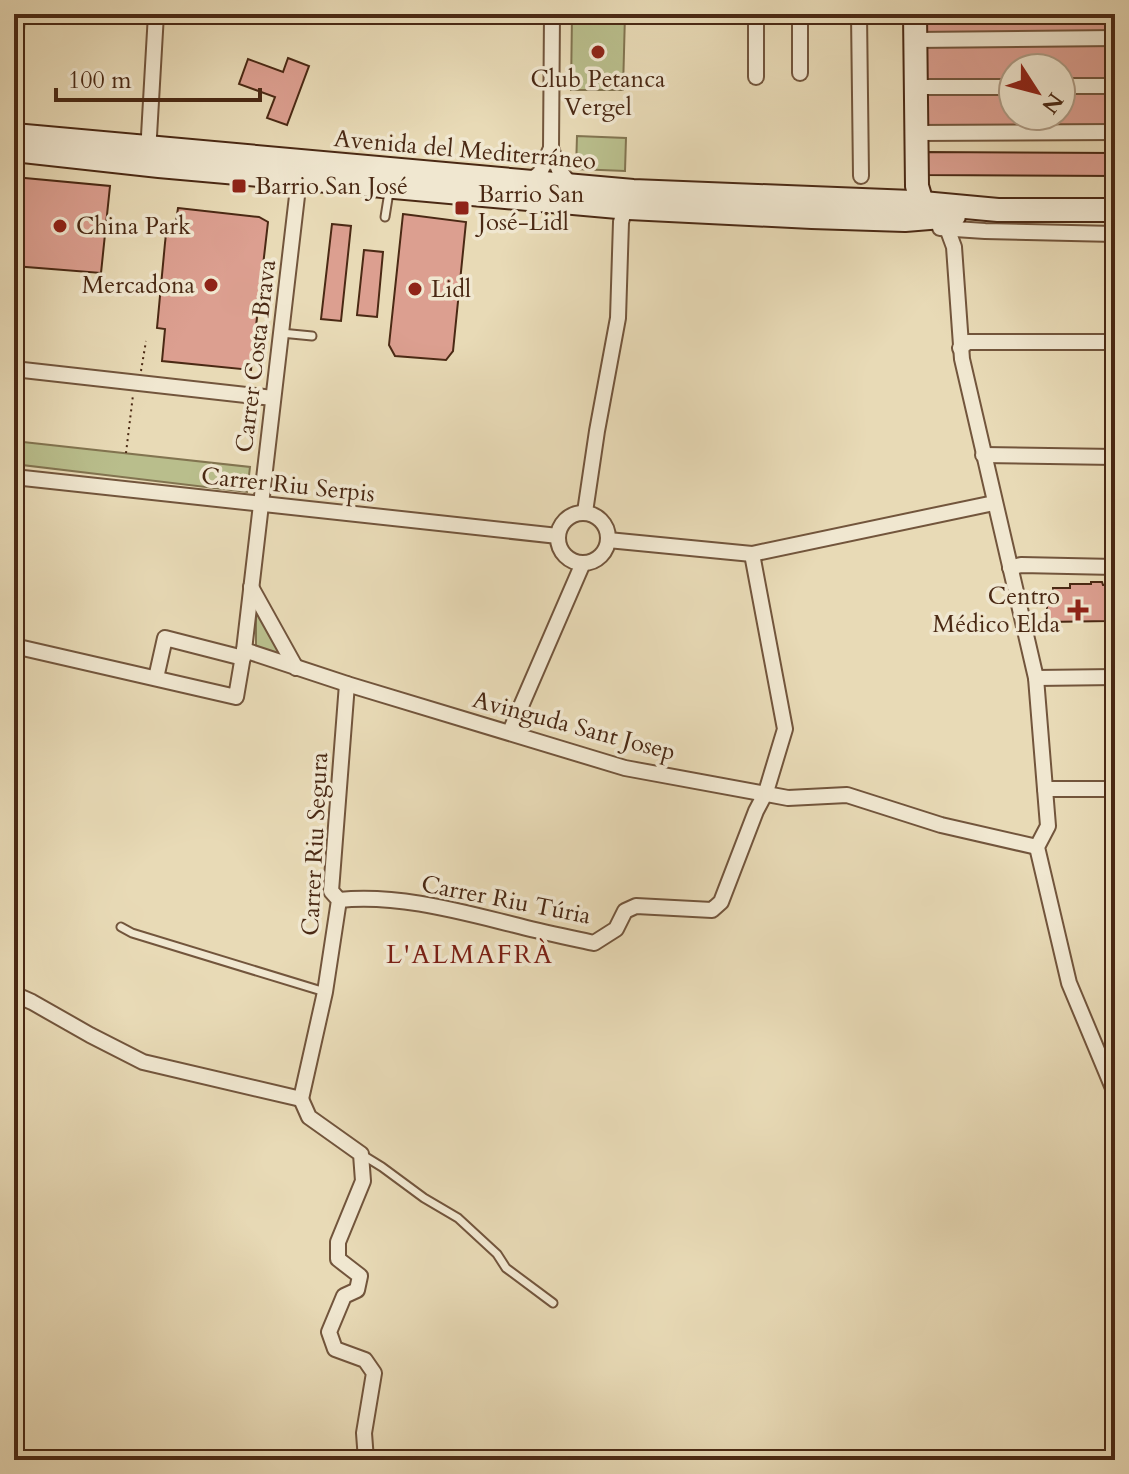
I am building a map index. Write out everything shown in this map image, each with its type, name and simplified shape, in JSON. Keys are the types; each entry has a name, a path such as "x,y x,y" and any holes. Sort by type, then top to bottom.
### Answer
{"street":[{"path":"14,62 17,14"},
{"path":"148,156 156,14"},
{"path":"552,14 551,148 559,170 571,185"},
{"path":"756,14 756,77"},
{"path":"800,14 800,73"},
{"path":"859,14 861,176"},
{"path":"915,14 916,159 927,208 954,247 960,348 1036,678 1048,826 1037,847 1069,983 1115,1093"},
{"path":"915,40 1115,38"},
{"path":"1077,86 1115,86"},
{"path":"915,87 997,87"},
{"path":"915,133 1115,132"},
{"name":"Avenida del Mediterráneo","path":"14,135 299,179 629,208 905,220 927,208"},
{"path":"530,181 540,173 551,148"},
{"name":"Avenida del Mediterráneo","path":"14,150 530,181 633,191 885,201 927,208 1115,210"},
{"path":"885,201 905,181 916,159"},
{"name":"Carrer Costa Brava","path":"156,678 236,697 299,179"},
{"path":"585,512 618,318 621,222 629,208"},
{"path":"927,208 985,231 1115,234"},
{"name":"Avenida del Mediterráneo","path":"812,217 860,224 927,208"},
{"path":"960,348 968,342 1115,342"},
{"path":"14,369 273,398"},
{"path":"983,455 1115,457"},
{"name":"Carrer Riu Serpis","path":"14,477 558,536"},
{"path":"608,540 752,554 994,503"},
{"path":"585,512 605,524 608,540 603,554 583,563 567,558 558,536 564,521 585,512"},
{"path":"752,554 785,729 766,792"},
{"path":"512,733 583,563"},
{"path":"1010,568 1021,565 1115,567"},
{"path":"251,587 296,668"},
{"name":"Avinguda Sant Josep","path":"156,678 165,638 296,668 625,768 788,798 847,795 941,825 1037,847"},
{"path":"14,646 156,678"},
{"path":"1036,678 1115,677"},
{"name":"Carrer Riu Segura","path":"301,1099 325,992 339,900 331,891 347,684"},
{"path":"1045,789 1115,789"},
{"name":"Carrer Riu Túria","path":"339,900 363,897 439,906 594,943 616,929 625,911 636,906 712,910 721,902 766,792"},
{"path":"14,994 143,1062 301,1099 309,1117 361,1154 363,1181 338,1242 338,1259 360,1276 357,1290 344,1296 329,1332 335,1349 365,1360 374,1373 364,1433 366,1460"}],"lane":[{"path":"385,217 389,187"},
{"path":"281,333 312,336"},
{"path":"121,927 325,992"},
{"path":"361,1154 458,1218 497,1254 506,1268 553,1303"}],"path":[{"path":"144,353 146,341"},
{"path":"126,453 134,383"}],"green space":[{"name":"Club Petanca Vergel","path":"572,14 625,14 623,90 571,90"},
{"path":"577,136 626,138 625,171 576,169"},
{"path":"14,441 250,467 247,492 14,464"},
{"path":"256,610 284,655 256,648"}],"building":[{"path":"918,14 1115,14 1115,35 918,37"},
{"path":"1115,41 1115,83 1077,83 1077,52 997,52 997,83 918,84 918,43"},
{"path":"288,58 309,66 287,125 267,118 275,97 239,84 248,59 283,72"},
{"path":"1115,89 1115,130 1077,130 1077,90"},
{"path":"997,90 997,130 919,130 918,91"},
{"path":"923,152 1115,153 1115,176 923,175"},
{"name":"China Park","path":"14,177 110,186 101,273 14,266"},
{"name":"Mercadona","path":"178,208 259,217 268,222 251,370 162,361 165,329 157,328 165,243 167,226 175,228"},
{"path":"403,214 466,222 453,351 446,360 395,356 389,345"},
{"path":"332,224 351,226 341,321 321,319"},
{"path":"364,250 383,252 377,317 357,315"},
{"name":"Centro Médico Elda","path":"1091,582 1109,585 1109,621 1047,622 1047,599 1053,599 1053,588 1070,588 1070,584"}],"place":[{"name":"Club Petanca Vergel","path":"598,52"},
{"name":"Barrio San José","path":"239,186"},
{"name":"Barrio San José-Lidl","path":"462,208"},
{"name":"China Park","path":"60,226"},
{"name":"Mercadona","path":"211,285"},
{"name":"Lidl","path":"415,289"},
{"name":"Centro Médico Elda","path":"1078,610"}],"district":[{"name":"L'ALMAFRÀ","path":"470,954"}]}
